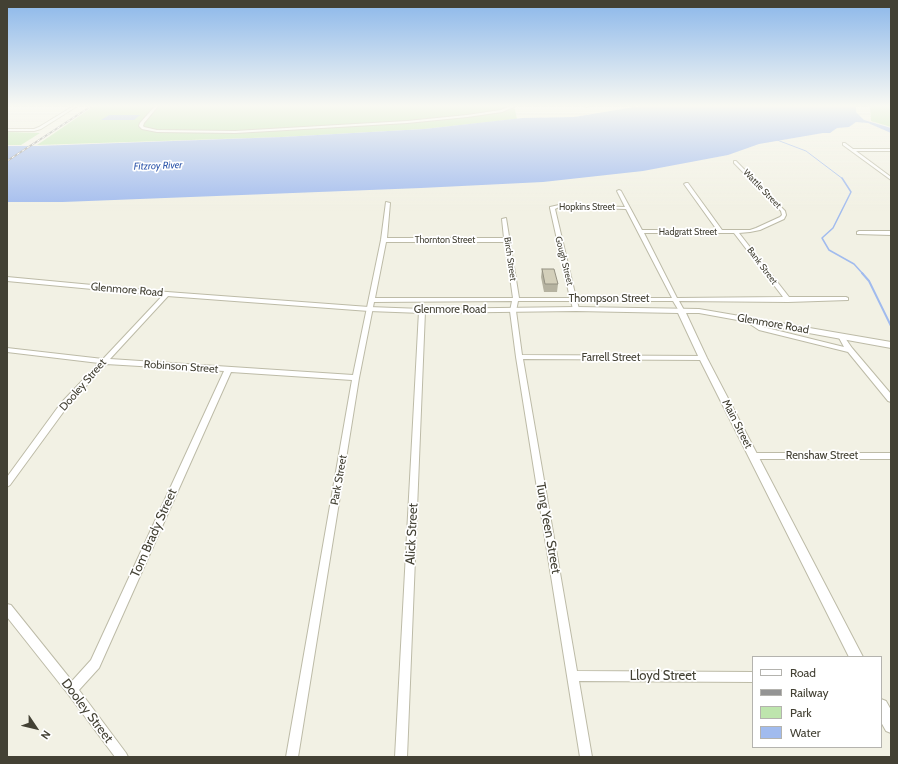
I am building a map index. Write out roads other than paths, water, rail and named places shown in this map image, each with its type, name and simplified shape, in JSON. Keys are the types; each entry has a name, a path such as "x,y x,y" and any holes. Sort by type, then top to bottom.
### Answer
{"street":[{"path":"844,144 891,179"},
{"path":"852,150 891,150"},
{"name":"Wattle Street","path":"735,162 778,206 784,215 782,218 758,229 736,232"},
{"path":"686,184 721,232"},
{"name":"Main Street","path":"618,191 676,300 703,358 855,656"},
{"name":"Park Street","path":"292,757 356,378 384,240 388,203"},
{"name":"Hopkins Street","path":"552,212 552,208 559,206 627,208"},
{"name":"Gough Street","path":"552,212 576,309"},
{"name":"Birch Street","path":"504,219 516,299"},
{"name":"Hadgratt Street","path":"641,232 736,232"},
{"name":"Bank Street","path":"736,232 788,300"},
{"path":"859,233 891,232"},
{"name":"Thornton Street","path":"384,240 507,240"},
{"name":"Glenmore Road","path":"7,279 167,294 369,309 422,311 576,309 704,311 891,345"},
{"name":"Dooley Street","path":"7,484 64,405 167,294"},
{"name":"Tung Yeen Street","path":"516,299 513,311 519,357 586,757"},
{"name":"Thompson Street","path":"371,300 846,299"},
{"name":"Alick Street","path":"401,757 422,311"},
{"path":"746,319 761,328 850,350"},
{"path":"841,336 850,350 891,399"},
{"name":"Robinson Street","path":"7,350 103,362 356,378"},
{"name":"Farrell Street","path":"519,357 703,358"},
{"name":"Tom Brady Street","path":"72,690 95,664 228,370"},
{"name":"Renshaw Street","path":"753,456 891,456"},
{"name":"Dooley Street","path":"7,609 72,690 122,757"},
{"name":"Lloyd Street","path":"573,676 752,677"},
{"path":"882,708 891,726"}],"water":[{"name":"Fitzroy River","path":"183,141 778,141 759,144 728,155 643,171 543,182 63,202 7,202 7,146"}],"waterway":[{"path":"779,141 806,151 842,178"},
{"path":"842,178 851,192 833,228 822,238 829,250 854,264 863,274"},
{"path":"862,273 869,281 891,326"}],"railway":[{"path":"7,161 38,141"}]}
